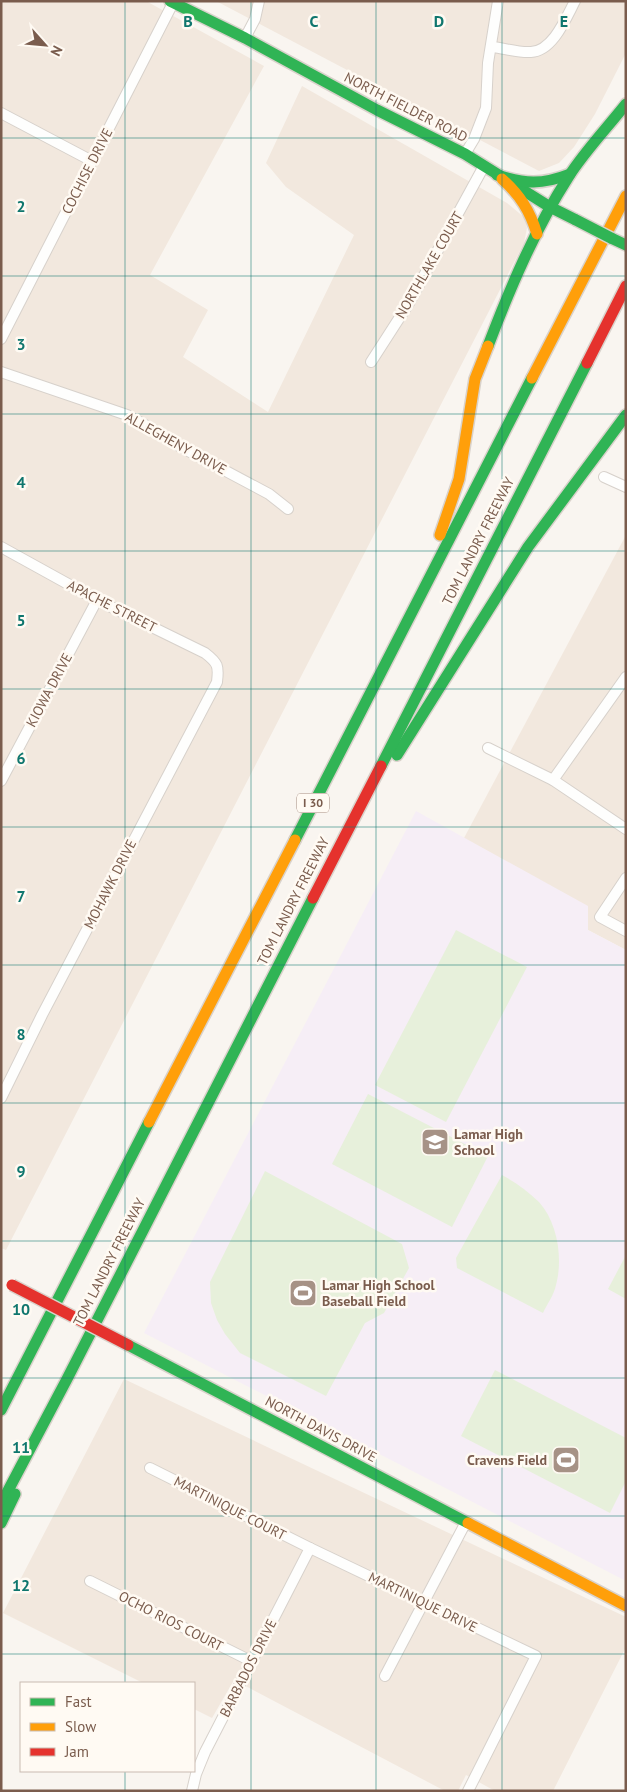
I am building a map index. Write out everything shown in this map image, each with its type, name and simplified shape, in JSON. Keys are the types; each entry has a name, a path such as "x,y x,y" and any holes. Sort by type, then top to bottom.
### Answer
{"main road":[{"name":"NORTH FIELDER ROAD","path":"172,2 465,154 550,207 626,245"},
{"path":"366,700 437,543 459,479 475,379 508,294 550,207 570,174 626,104"},
{"path":"497,175 520,183 539,184 553,182 570,174"},
{"path":"497,175 526,203 537,234"},
{"name":"TOM LANDRY FREEWAY","path":"1,1410 626,196"},
{"name":"TOM LANDRY FREEWAY","path":"1,1504 67,1379 316,888 626,286"},
{"path":"316,888 439,687 528,547 626,415"},
{"name":"NORTH DAVIS DRIVE","path":"6,1282 626,1606"},
{"path":"1,1523 67,1379"}],"street":[{"path":"244,38 255,20 260,1"},
{"path":"465,154 474,139 486,108 488,63 498,1"},
{"path":"492,47 532,52 543,47 557,36 575,1"},
{"name":"COCHISE DRIVE","path":"1,339 172,2"},
{"path":"1,113 92,160"},
{"name":"NORTHLAKE COURT","path":"371,362 409,303 484,166"},
{"name":"ALLEGHENY DRIVE","path":"1,372 127,415 177,445 261,489 288,509"},
{"path":"604,476 626,487"},
{"name":"APACHE STREET","path":"1,548 97,600 205,653 215,661 218,670"},
{"name":"KIOWA DRIVE","path":"1,781 97,600"},
{"name":"MOHAWK DRIVE","path":"1,1098 47,1006 217,682 218,670"},
{"path":"553,780 626,678"},
{"path":"488,748 553,780 626,829"},
{"path":"626,878 600,917 626,931"},
{"name":"MARTINIQUE COURT","path":"150,1468 310,1548"},
{"path":"385,1676 466,1522"},
{"name":"MARTINIQUE DRIVE","path":"310,1548 536,1656 468,1791"},
{"name":"BARBADOS DRIVE","path":"192,1791 196,1774 205,1752 310,1548"},
{"name":"OCHO RIOS COURT","path":"90,1581 251,1662"}],"shaded area":[{"path":"1,1 146,1 264,66 150,275 208,310 183,357 268,412 354,235 286,187 266,163 302,86 507,203 525,218 527,228 524,243 6,1250 1,1248"},
{"path":"216,1 626,1 626,53 595,114 574,147 559,163 539,171"},
{"path":"626,535 626,950 588,930 464,838"},
{"name":"Lamar High School","path":"416,811 588,906 588,930 626,950 626,1581 144,1333"},
{"path":"124,1379 626,1617 626,1647 553,1791 495,1791 466,1775 458,1791 445,1791 234,1680 212,1718 195,1710 195,1682 141,1682 3,1613"}],"green space":[{"path":"456,930 527,967 446,1122 375,1085"},
{"path":"368,1094 488,1156 452,1227 332,1164"},
{"name":"Lamar High School Baseball Field","path":"265,1171 402,1244 409,1268 384,1313 365,1323 326,1396 240,1353 225,1334 217,1320 211,1303 210,1282"},
{"path":"502,1175 521,1187 539,1202 551,1220 555,1231 559,1253 558,1275 554,1292 543,1313 457,1268 456,1258"},
{"path":"626,1255 626,1299 608,1289"},
{"name":"Cravens Field","path":"495,1370 626,1438 626,1481 610,1513 461,1436"}],"traffic: fast":[{"path":"170,1 245,38 377,110 465,154 550,207 576,220"},
{"path":"488,346 505,302 545,217 569,176 626,104"},
{"path":"497,175 525,182 542,182 570,174"},
{"path":"576,220 611,238"},
{"path":"611,238 626,245"},
{"path":"381,766 587,363"},
{"path":"295,840 532,378"},
{"path":"397,755 528,547 626,415"},
{"path":"1,1504 313,898"},
{"path":"1,1410 149,1122"},
{"path":"128,1345 468,1523"},
{"path":"1,1523 15,1494"}],"traffic: slow":[{"path":"502,179 524,204 537,234"},
{"path":"532,378 626,196"},
{"path":"440,535 459,479 475,379 488,346"},
{"path":"149,1122 295,840"},
{"path":"468,1523 626,1606"}],"traffic: jam":[{"path":"587,363 626,286"},
{"path":"313,898 381,766"},
{"path":"12,1285 128,1345"}],"place":[{"name":"Lamar High School","path":"435,1142"},
{"name":"Lamar High School Baseball Field","path":"303,1293"},
{"name":"Cravens Field","path":"566,1460"}]}
